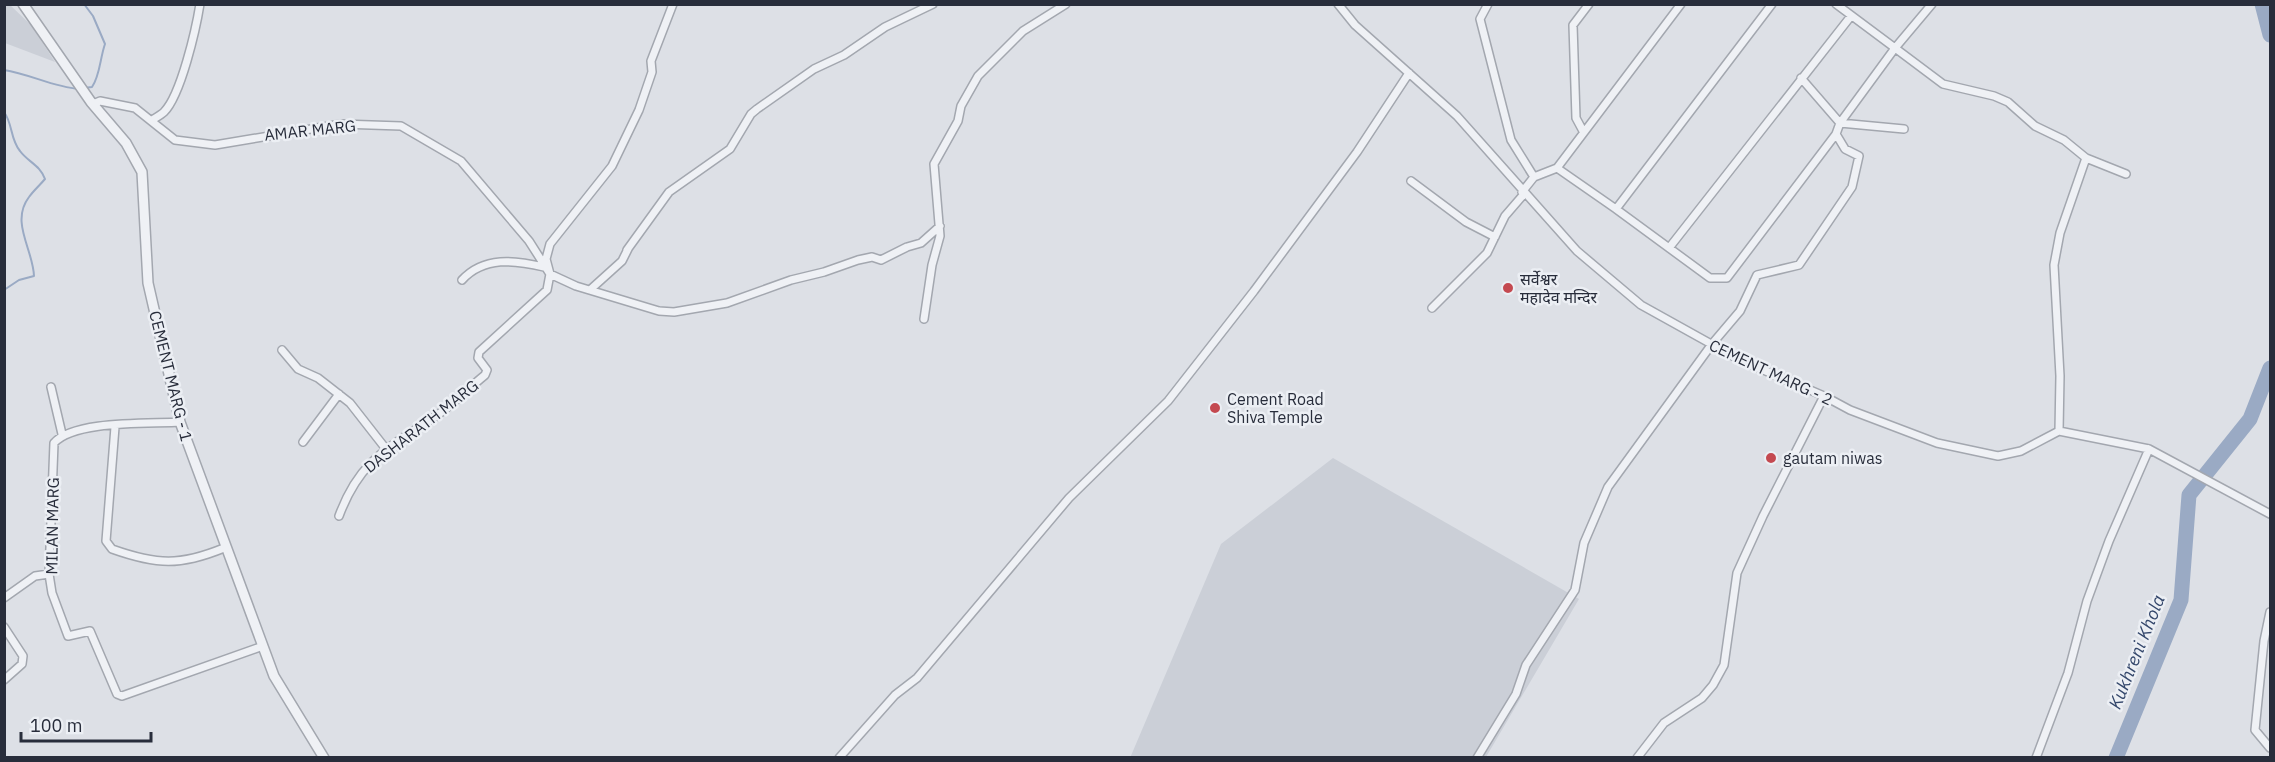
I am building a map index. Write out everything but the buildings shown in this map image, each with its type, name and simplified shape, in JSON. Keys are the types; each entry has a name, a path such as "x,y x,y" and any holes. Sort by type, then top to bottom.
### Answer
{"street":[{"name":"CEMENT MARG - 1","path":"23,4 92,103 126,143 142,172 148,283 180,422 224,548 274,676 324,758"},
{"path":"152,120 164,112 176,92 197,24 200,4"},
{"name":"DASHARATH MARG","path":"339,516 349,488 362,471 386,449 438,414 485,375 487,370 478,358 479,352 547,290 550,274 546,259 550,244 608,171 639,110 652,72 651,61 673,4"},
{"path":"591,289 622,261 627,250 669,192 730,149 751,114 814,69 844,55 885,27 933,4"},
{"path":"924,319 932,265 940,236 934,164 958,121 961,106 978,76 991,60 1023,31 1066,4"},
{"name":"CEMENT MARG - 2","path":"1338,4 1355,25 1457,116 1523,193 1578,251 1641,304 1740,360 1824,396 1850,410 1937,443 1998,456 2021,451 2059,431"},
{"path":"1488,4 1480,20 1510,140 1534,177"},
{"path":"1583,131 1576,118 1573,25 1589,4"},
{"path":"1432,308 1487,252 1513,204 1534,177 1557,168 1681,4"},
{"path":"1616,209 1772,4"},
{"path":"1836,4 1944,84 2008,102 2035,126 2064,140 2086,158 2126,174"},
{"path":"1557,168 1710,278 1727,278 1836,134 1840,123 1895,48 1932,4"},
{"path":"1669,248 1851,16"},
{"path":"839,758 895,695 917,678 1069,498 1168,401 1254,291 1357,152 1409,74"},
{"path":"1801,78 1840,123 1904,129"},
{"name":"AMAR MARG","path":"92,103 100,100 135,108 175,140 215,145 341,124 401,126 461,161 528,241 550,274"},
{"path":"1476,758 1516,694 1526,665 1575,590 1584,543 1608,487 1712,344 1740,311 1757,275 1799,265 1852,187 1859,156 1845,148 1836,134"},
{"path":"2086,158 2060,233 2054,265 2060,376 2059,431 2149,449 2271,514"},
{"path":"1411,181 1466,222 1496,237"},
{"path":"550,274 659,310 706,308 738,300 768,288 858,260 872,257 881,260 921,243 940,226"},
{"path":"462,280 468,274 493,261 544,267"},
{"path":"282,350 298,369 318,378 350,402 386,449"},
{"path":"51,387 62,434 81,429 180,422"},
{"path":"303,442 339,394"},
{"path":"1637,758 1664,723 1702,698 1713,685 1724,665 1737,573 1763,516 1824,396"},
{"path":"115,426 106,541 112,549 166,563 199,559 224,548"},
{"name":"MILAN MARG","path":"62,434 54,443 49,574 52,593 68,636 90,631 117,694 122,696 263,646"},
{"path":"2036,758 2068,673 2087,601 2109,541 2149,449"},
{"path":"4,598 34,576 49,574"},
{"path":"2271,612 2264,641 2254,729 2271,748"},
{"path":"4,627 22,656 22,664 4,680"}],"shaded area":[{"path":"4,5 10,5 31,25 55,62 5,43"},
{"path":"1333,458 1579,599 1486,757 1130,758 1221,544"}],"waterway":[{"path":"84,4 93,16 105,44 95,83 92,87 84,88"},
{"name":"Kukhreni Khola","path":"2262,4 2270,35"},
{"path":"4,70 79,89"},
{"path":"4,112 17,146 23,155 40,170 45,179 29,197 22,216 22,226 34,276 19,280 4,290"},
{"name":"Kukhreni Khola","path":"2116,758 2181,600 2189,495 2250,419 2270,368"}],"place":[{"name":"सर्वेश्वर महादेव मन्दिर","path":"1508,288"},
{"name":"Cement Road Shiva Temple","path":"1215,408"},
{"name":"gautam niwas","path":"1771,458"}]}
